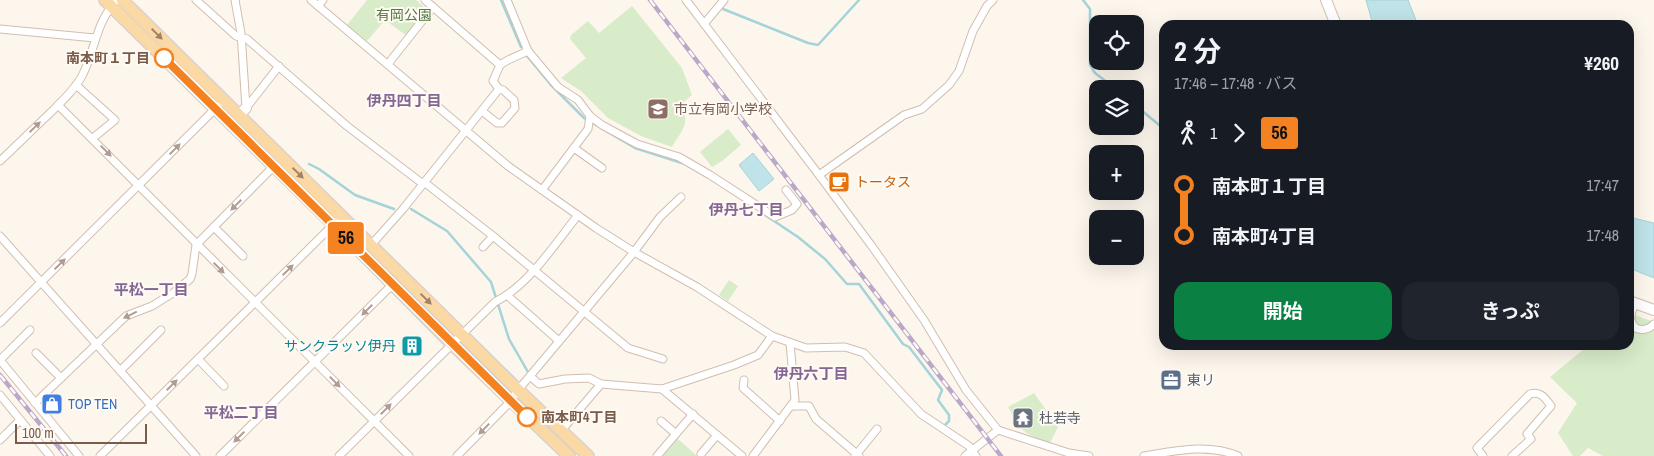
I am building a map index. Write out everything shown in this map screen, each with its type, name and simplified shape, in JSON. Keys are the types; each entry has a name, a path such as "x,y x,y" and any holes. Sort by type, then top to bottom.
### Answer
{"main road":[{"path":"122,0 224,100 243,111 283,158 518,390 588,456"},
{"path":"111,2 215,108 564,454"}],"street":[{"path":"196,0 236,36 247,39 347,126 493,236 628,348 663,359"},
{"path":"235,0 240,37 243,111"},
{"path":"311,0 320,3 388,64 508,166 578,215 634,252 692,283 772,336 806,348 846,347 864,353 921,414 969,446 974,454"},
{"path":"425,0 500,65"},
{"path":"507,0 528,52 558,87 578,100 590,117 636,144 679,157 775,217 792,210 797,204 786,190"},
{"path":"686,0 819,174 924,320 966,390 998,430 1069,453 1089,456"},
{"path":"704,24 724,0"},
{"path":"819,174 904,115 922,109 949,85 959,70 973,31 987,6 993,0"},
{"path":"1326,0 1334,20"},
{"path":"0,161 76,85 82,76 102,20 111,2"},
{"path":"388,64 433,8"},
{"path":"0,29 95,38"},
{"path":"482,111 497,123 502,123 515,108 514,100 503,90 499,89 494,81 500,65 528,52"},
{"path":"243,111 279,66"},
{"path":"76,85 115,120 93,138"},
{"path":"372,244 467,131 471,122 499,89"},
{"path":"0,322 224,100"},
{"path":"58,105 408,456"},
{"path":"542,190 589,126 590,117"},
{"path":"574,148 602,168"},
{"path":"35,404 126,316 152,306 173,293 190,279 196,245 283,158"},
{"path":"457,456 511,401 518,390 634,252 660,217 681,197"},
{"path":"339,456 495,302 508,296 534,270 578,215"},
{"path":"100,456 342,216"},
{"path":"214,227 243,256"},
{"path":"0,236 196,456"},
{"path":"483,247 493,236"},
{"path":"220,456 401,275"},
{"path":"508,296 559,341"},
{"path":"1634,303 1654,310"},
{"path":"1634,326 1642,331 1654,324"},
{"path":"30,330 0,360 79,456"},
{"path":"120,371 161,330"},
{"path":"530,376 539,384 565,378 588,378 601,384 662,389 734,366 758,355 772,336"},
{"path":"753,456 795,400 790,343"},
{"path":"36,353 61,378"},
{"path":"198,359 224,386"},
{"path":"744,380 743,388 780,421"},
{"path":"561,431 601,384"},
{"path":"662,389 742,456"},
{"path":"1483,456 1477,448 1530,394 1536,392 1544,396 1551,406 1527,434 1531,439 1512,456"},
{"path":"0,395 50,456"},
{"path":"791,406 810,406 816,419 857,455 877,429"},
{"path":"657,456 692,414"},
{"path":"0,440 20,420"},
{"path":"661,421 676,434"},
{"path":"965,456 974,454 998,430"},
{"path":"701,454 717,435"},
{"path":"564,454 572,442"},
{"path":"1144,456 1210,448 1225,450 1238,456"}],"green space":[{"name":"有岡公園","path":"367,0 416,0 425,8 426,12 407,36 385,20 367,41 347,25"},
{"path":"632,6 682,68 692,95 680,105 685,122 672,147 641,136 608,118 581,91 561,78 586,58 570,39 571,35 588,21 599,33"},
{"path":"728,129 741,145 712,167 700,152"},
{"path":"729,280 738,286 728,301 719,295"},
{"path":"1634,315 1654,322 1654,456 1603,456 1588,448 1580,456 1573,456 1558,433 1577,403 1550,377 1583,350 1634,350"},
{"name":"杜若寺","path":"1034,393 1058,427 1050,443 1021,429 1008,407"},
{"path":"677,438 697,456 662,456"}],"water":[{"path":"1366,0 1408,0 1416,20 1372,20"},
{"path":"753,153 774,179 759,191 739,165"},
{"path":"1634,218 1654,223 1654,278 1634,270"}],"waterway":[{"path":"501,0 521,47"},
{"path":"723,9 808,43 818,45 859,0"},
{"path":"1083,0 1090,9 1090,65 1095,73 1104,80"},
{"path":"527,56 551,85 584,118 635,148 685,164"},
{"path":"1144,112 1159,125"},
{"path":"309,164 355,195 394,209"},
{"path":"411,209 447,231 491,282 509,339 528,372"},
{"path":"759,211 798,237 825,259 847,284 859,284 903,344 909,347 942,390 938,400 949,415 949,421 945,425"}],"railway":[{"path":"650,0 1001,456"},
{"path":"0,375 66,456"}],"bus line":[{"name":"56","path":"164,58 527,417"}],"place":[{"name":"南本町１丁目","path":"164,58"},
{"name":"市立有岡小学校","path":"658,109"},
{"name":"トータス","path":"839,182"},
{"name":"サンクラッソ伊丹","path":"412,346"},
{"name":"東リ","path":"1171,380"},
{"name":"TOP TEN","path":"52,404"},
{"name":"南本町4丁目","path":"527,417"},
{"name":"杜若寺","path":"1023,418"}],"district":[{"name":"伊丹四丁目","path":"404,101"},
{"name":"伊丹七丁目","path":"746,210"},
{"name":"平松一丁目","path":"151,290"},
{"name":"伊丹六丁目","path":"811,374"},
{"name":"平松二丁目","path":"241,413"}]}
